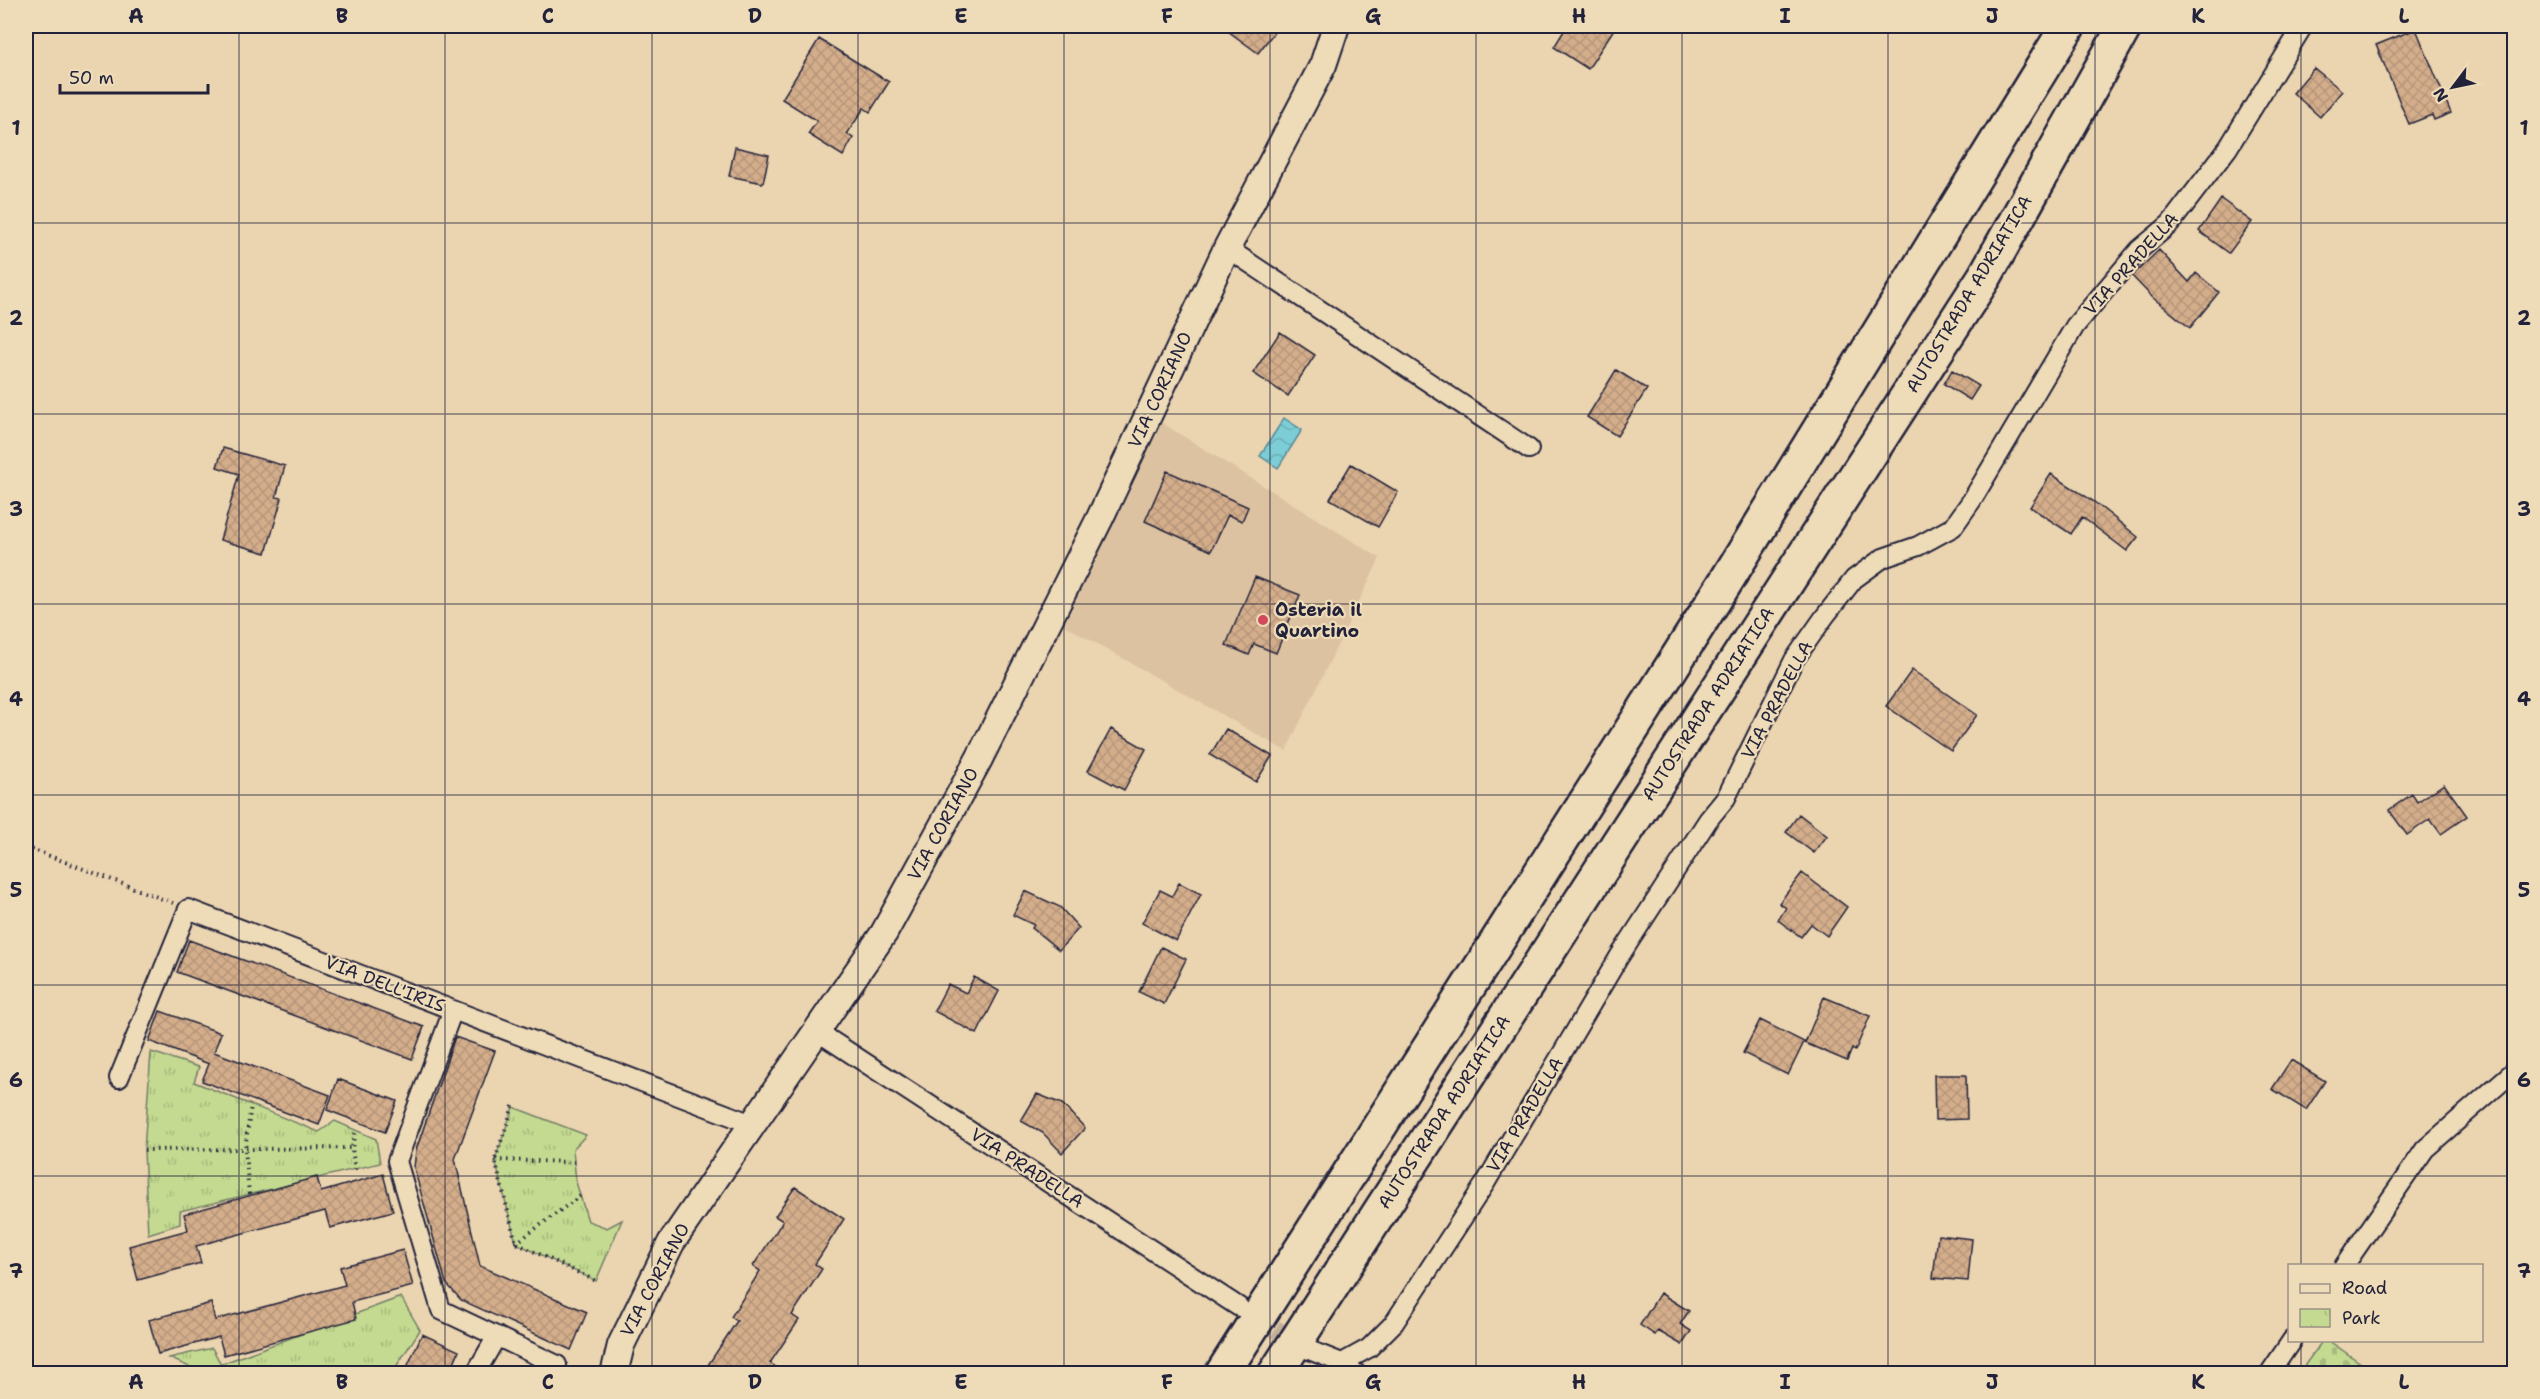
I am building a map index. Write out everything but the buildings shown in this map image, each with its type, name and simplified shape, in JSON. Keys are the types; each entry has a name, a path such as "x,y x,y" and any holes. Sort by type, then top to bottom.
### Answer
{"highway":[{"path":"1222,1374 1719,593 2068,26"},
{"name":"AUTOSTRADA ADRIATICA","path":"1275,1374 1985,276 2125,26"}],"main road":[{"name":"VIA CORIANO","path":"614,1374 621,1346 671,1243 815,1030 884,933 979,759 1099,520 1227,248 1323,64 1336,26"}],"street":[{"name":"VIA PRADELLA","path":"1342,1363 1369,1348 1394,1323 1486,1182 1619,957 1708,820 1726,798 1794,660 1825,616 1854,579 1883,558 1918,546 1953,527 1972,500 2075,326 2139,250 2170,224 2228,148 2303,26"},
{"path":"1227,248 1529,449"},
{"path":"119,1078 188,909"},
{"name":"VIA DELL'IRIS","path":"188,909 752,1124"},
{"path":"453,1010 397,1161 441,1310 557,1365"},
{"name":"VIA PRADELLA","path":"815,1030 1239,1307"},
{"path":"2345,1264 2425,1149 2514,1071"},
{"path":"475,1374 497,1336"},
{"path":"2269,1374 2291,1342"},
{"path":"1309,1350 1342,1363 1357,1374"}],"path":[{"path":"26,847 188,909"},
{"path":"249,1194 245,1149 251,1105"},
{"path":"513,1106 495,1160 516,1243"},
{"path":"355,1130 352,1148 355,1170"},
{"path":"144,1150 352,1148"},
{"path":"495,1160 574,1162"},
{"path":"516,1243 580,1196"},
{"path":"516,1243 596,1281"}],"shaded area":[{"path":"1162,423 1380,558 1286,751 1064,625"}],"green space":[{"path":"151,1052 199,1067 194,1082 319,1132 335,1121 376,1139 380,1163 180,1211 180,1224 148,1234 144,1150"},
{"path":"513,1107 586,1135 573,1149 576,1182 588,1221 607,1228 622,1220 596,1281 516,1243 495,1160"},
{"path":"401,1297 420,1330 392,1373 203,1373 169,1358 212,1348 221,1364"},
{"path":"2322,1342 2330,1342 2375,1373 2299,1373"}],"water":[{"path":"1284,418 1302,430 1278,468 1260,456"}],"tunnel":[{"path":"1252,1315 1303,1346"}],"place":[{"name":"Osteria il Quartino","path":"1263,620"}]}
